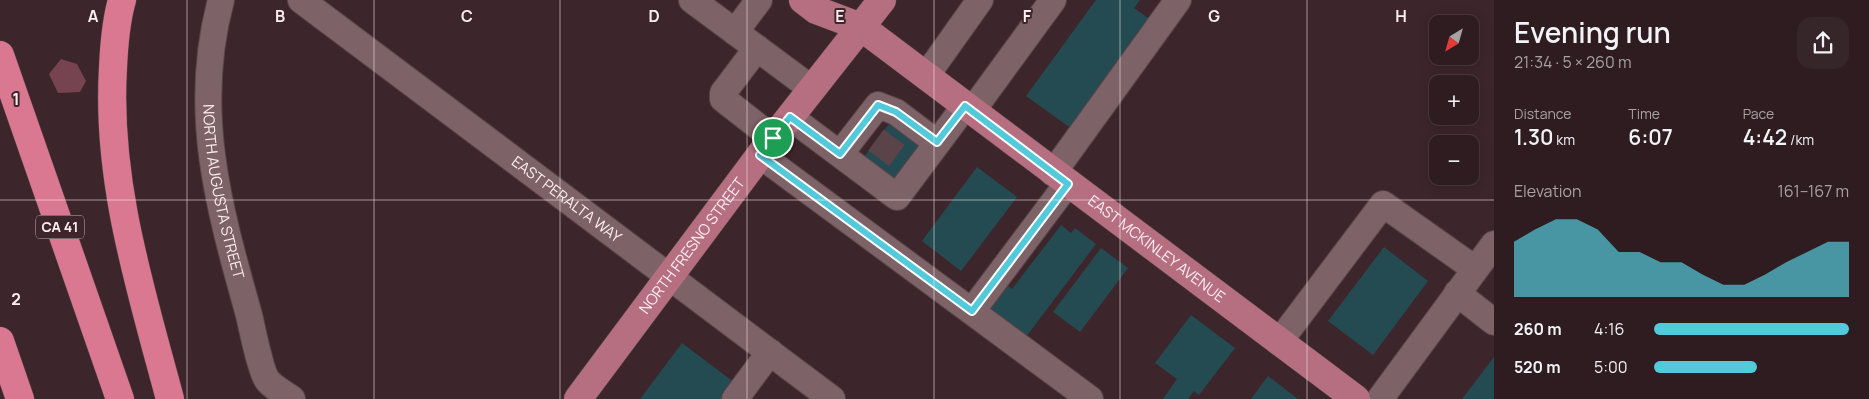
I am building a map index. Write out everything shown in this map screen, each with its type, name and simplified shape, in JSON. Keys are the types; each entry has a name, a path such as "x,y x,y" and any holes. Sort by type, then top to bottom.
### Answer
{"highway":[{"path":"122,0 114,46 111,92 116,172 132,254 170,399"},
{"name":"CA 41","path":"0,55 120,399"},
{"path":"0,341 20,399"},
{"path":"0,394 2,399"}],"main road":[{"name":"EAST MCKINLEY AVENUE","path":"803,0 816,10 861,27 1356,399"},
{"name":"EAST MCKINLEY AVENUE","path":"849,0 861,27"},
{"name":"NORTH FRESNO STREET","path":"578,399 767,146 882,0"}],"street":[{"name":"NORTH AUGUSTA STREET","path":"221,0 212,33 208,67 209,147 225,232 267,380 292,399"},
{"name":"EAST PERALTA WAY","path":"301,0 832,399"},
{"path":"692,0 812,89"},
{"path":"735,32 759,0"},
{"path":"926,76 980,0"},
{"path":"790,117 897,197 912,167 968,109 1053,0"},
{"path":"972,311 1178,0"},
{"path":"757,48 722,93 722,99 767,146 972,311 1090,399"},
{"path":"840,154 868,134 878,105 896,112 937,142"},
{"path":"1279,342 1383,204 1475,269"},
{"path":"1380,399 1494,244"},
{"path":"1457,293 1494,322"},
{"path":"735,399 770,352"}],"shaded area":[{"path":"61,59 77,64 86,81 80,92 58,93 49,74"}],"building":[{"path":"1096,0 1140,0 1134,8 1151,20 1072,129 1026,96"},
{"path":"895,116 925,139 895,181 864,157"},
{"path":"977,167 1017,197 961,271 922,241"},
{"path":"1061,225 1071,233 1075,228 1096,244 1026,337 990,310 1008,286 1012,289"},
{"path":"1384,247 1428,281 1373,355 1328,321"},
{"path":"1101,248 1128,268 1080,332 1053,312"},
{"path":"1191,315 1235,348 1199,395 1194,391 1188,399 1163,399 1177,379 1155,363"},
{"path":"682,343 735,383 723,399 640,399"},
{"path":"1494,357 1494,399 1462,399"},
{"path":"1268,376 1298,399 1251,399"}],"tunnel":[{"path":"876,140 907,163"}],"route":[{"path":"878,105 896,112 937,142 965,106 1068,184 972,311 760,155 773,138 790,117 840,154 878,105"}]}
